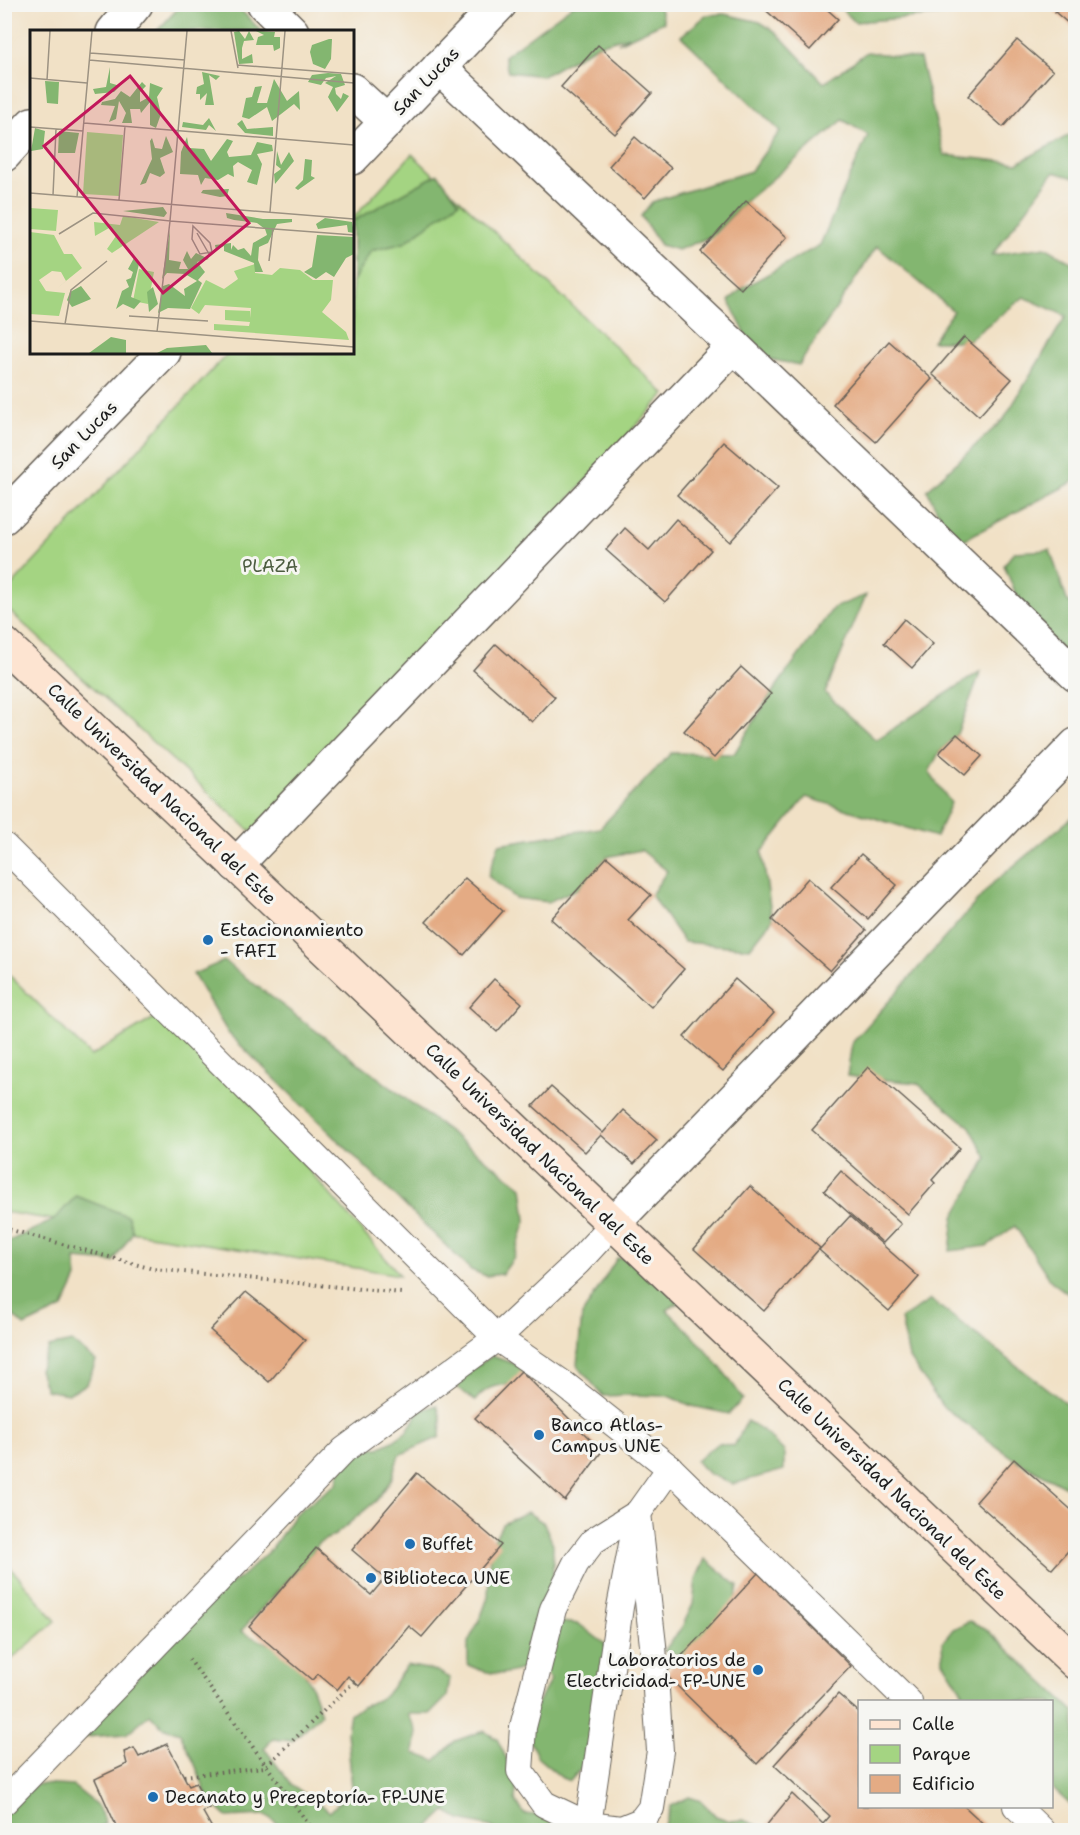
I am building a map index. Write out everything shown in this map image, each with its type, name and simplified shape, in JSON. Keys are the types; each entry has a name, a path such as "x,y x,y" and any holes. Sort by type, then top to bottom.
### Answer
{"street":[{"path":"115,30 136,4"},
{"path":"264,4 290,30"},
{"name":"San Lucas","path":"354,156 500,4"},
{"path":"440,67 734,345 1076,675"},
{"path":"354,92 387,122"},
{"path":"4,155 30,126"},
{"path":"236,865 734,345"},
{"name":"San Lucas","path":"4,518 162,354"},
{"name":"Calle Universidad Nacional del Este","path":"4,644 1076,1663"},
{"path":"613,1224 1076,745"}],"lane":[{"path":"4,846 138,977 497,1338 565,1385 670,1468 908,1700"},
{"path":"4,1802 344,1450 497,1338 578,1262 613,1224"},
{"path":"638,1513 653,1645 660,1751 651,1808 641,1821 621,1829 588,1825 544,1804 520,1771 523,1727 553,1609 576,1563 593,1541 638,1513 670,1468"},
{"path":"588,1825 620,1607 638,1513"},
{"path":"1018,1808 1041,1830"}],"path":[{"path":"4,1228 153,1269 457,1299"},
{"path":"169,1632 313,1830"},
{"path":"184,1776 265,1767 354,1682"}],"green space":[{"path":"181,5 236,5 260,30 158,30"},
{"path":"573,5 659,5 664,22 618,43 629,36 598,45 543,76 508,72 504,56"},
{"path":"838,5 934,5 941,15 855,22"},
{"path":"724,14 760,22 776,32 824,83 867,52 920,59 944,155 1018,163 1075,132 1075,178 1054,172 992,255 1045,247 1075,264 1075,481 954,545 927,490 1004,419 1066,316 1024,297 967,341 932,341 953,311 877,246 799,365 757,357 729,301 741,289 820,245 868,135 843,120 746,201 712,236 678,250 660,245 641,216 652,202 751,171 780,131 681,36 707,15"},
{"name":"PLAZA","path":"412,154 665,394 259,839 5,607 4,594 227,354 354,354 354,217"},
{"path":"438,174 459,202 404,243 371,251 354,279 354,220"},
{"path":"1050,550 1067,600 1075,607 1075,662 1023,612 1004,565 1014,552"},
{"path":"866,595 825,693 876,740 981,671 957,734 939,753 929,772 951,803 936,837 806,797 762,852 772,920 750,948 684,942 651,895 667,871 641,850 607,857 579,888 548,902 515,898 488,876 499,844 600,828 671,753 734,754 771,694 833,608"},
{"path":"1075,815 1075,1299 1051,1281 1015,1226 987,1246 950,1251 954,1217 987,1158 970,1127 917,1083 847,1076 852,1043 993,883"},
{"path":"224,961 522,1187 526,1220 514,1258 502,1274 486,1276 471,1270 228,1033 193,974"},
{"path":"4,970 91,1056 169,1009 400,1275 5,1212"},
{"path":"76,1196 128,1216 133,1232 113,1262 75,1259 77,1278 63,1308 24,1326 5,1308 5,1243 54,1220"},
{"path":"617,1258 633,1258 681,1301 667,1310 708,1352 743,1399 729,1414 692,1406 668,1396 603,1396 577,1365 582,1315"},
{"path":"931,1300 1075,1410 1075,1492 1014,1459 942,1406 909,1358 901,1319"},
{"path":"72,1342 96,1361 87,1384 68,1394 46,1390 39,1370 49,1347"},
{"path":"492,1356 526,1368 519,1384 489,1388 475,1401 458,1388 458,1378"},
{"path":"437,1405 441,1418 440,1437 399,1455 391,1480 377,1500 335,1535 318,1543 311,1555 241,1631 284,1650 298,1662 308,1679 321,1714 292,1741 273,1739 264,1748 291,1784 330,1812 352,1788 347,1732 350,1713 385,1696 407,1665 437,1671 450,1678 447,1697 430,1714 408,1714 417,1732 414,1753 435,1761 455,1741 484,1731 497,1739 517,1780 515,1799 524,1814 559,1817 560,1830 495,1830 492,1827 461,1820 446,1811 429,1827 431,1830 287,1830 265,1815 227,1817 208,1799 180,1733 162,1727 150,1714 126,1734 84,1737 212,1594 240,1578 273,1547 295,1514 337,1483 340,1471 361,1446 379,1448 393,1441 407,1431 419,1411"},
{"path":"747,1421 762,1430 784,1451 784,1470 733,1484 709,1474 696,1461 718,1443 734,1446"},
{"path":"527,1512 544,1523 553,1544 553,1581 541,1603 551,1621 579,1624 615,1652 607,1739 570,1781 562,1778 538,1758 528,1737 531,1716 551,1679 537,1663 502,1674 487,1672 468,1665 468,1642 488,1597 490,1548 502,1524"},
{"path":"705,1559 738,1586 734,1609 690,1657 664,1651 682,1627 693,1604 696,1579"},
{"path":"5,1561 56,1621 4,1665"},
{"path":"969,1621 985,1628 1075,1712 1075,1809 1053,1789 1053,1700 967,1700 943,1661 942,1643 953,1629"},
{"path":"38,1784 73,1786 98,1806 105,1823 97,1830 5,1830 5,1802"},
{"path":"689,1797 701,1801 716,1816 730,1821 743,1820 759,1826 760,1830 663,1830 671,1806"}],"building":[{"path":"759,4 821,4 838,19 810,50"},
{"path":"1063,4 1076,4 1076,30 1055,12"},
{"path":"1017,40 1053,71 1003,127 968,96"},
{"path":"598,45 652,93 615,134 561,87"},
{"path":"635,137 671,168 645,198 609,166"},
{"path":"746,201 787,237 741,289 700,252"},
{"path":"964,337 1012,379 979,416 932,374"},
{"path":"889,341 932,379 876,442 833,404"},
{"path":"724,442 778,488 730,542 677,495"},
{"path":"676,519 711,550 665,602 606,550 625,528 649,550"},
{"path":"904,619 933,644 912,668 884,643"},
{"path":"496,644 555,697 532,722 473,670"},
{"path":"741,667 771,694 714,758 684,731"},
{"path":"957,734 982,756 965,775 939,753"},
{"path":"861,854 897,885 868,919 831,887"},
{"path":"607,857 651,895 628,920 684,969 651,1007 551,919"},
{"path":"465,878 503,911 464,955 426,922"},
{"path":"808,878 866,930 830,971 772,920"},
{"path":"494,979 522,1003 497,1032 469,1007"},
{"path":"735,979 774,1013 723,1071 684,1037"},
{"path":"868,1067 960,1148 932,1180 935,1183 908,1214 812,1130"},
{"path":"551,1087 603,1133 623,1110 657,1140 634,1164 601,1135 585,1152 533,1106"},
{"path":"841,1171 901,1224 883,1243 824,1191"},
{"path":"750,1186 820,1248 764,1311 694,1249"},
{"path":"850,1216 919,1277 889,1311 819,1250"},
{"path":"246,1292 305,1340 269,1382 210,1330"},
{"name":"Banco Atlas- Campus UNE","path":"521,1371 602,1451 565,1501 475,1418"},
{"path":"1014,1459 1076,1514 1076,1542 1052,1569 976,1502"},
{"path":"417,1473 501,1545 422,1637 409,1626 359,1686 348,1676 337,1690 318,1674 312,1680 249,1627 316,1548 371,1595 385,1578 352,1550"},
{"name":"Laboratorios de Electricidad- FP-UNE","path":"758,1573 851,1666 757,1764 665,1674"},
{"path":"838,1694 858,1711 858,1808 966,1808 990,1830 770,1830 765,1827 792,1794 823,1824 830,1816 774,1765"},
{"name":"Decanato y Preceptoría- FP-UNE","path":"167,1744 189,1786 196,1783 209,1808 203,1812 213,1830 118,1830 95,1779 127,1764 124,1752 134,1748 139,1757"}],"place":[{"name":"Estacionamiento - FAFI","path":"208,940"},
{"name":"Banco Atlas- Campus UNE","path":"539,1435"},
{"name":"Buffet","path":"410,1544"},
{"name":"Biblioteca UNE","path":"371,1578"},
{"name":"Laboratorios de Electricidad- FP-UNE","path":"758,1670"},
{"name":"Decanato y Preceptoría- FP-UNE","path":"153,1797"}]}
